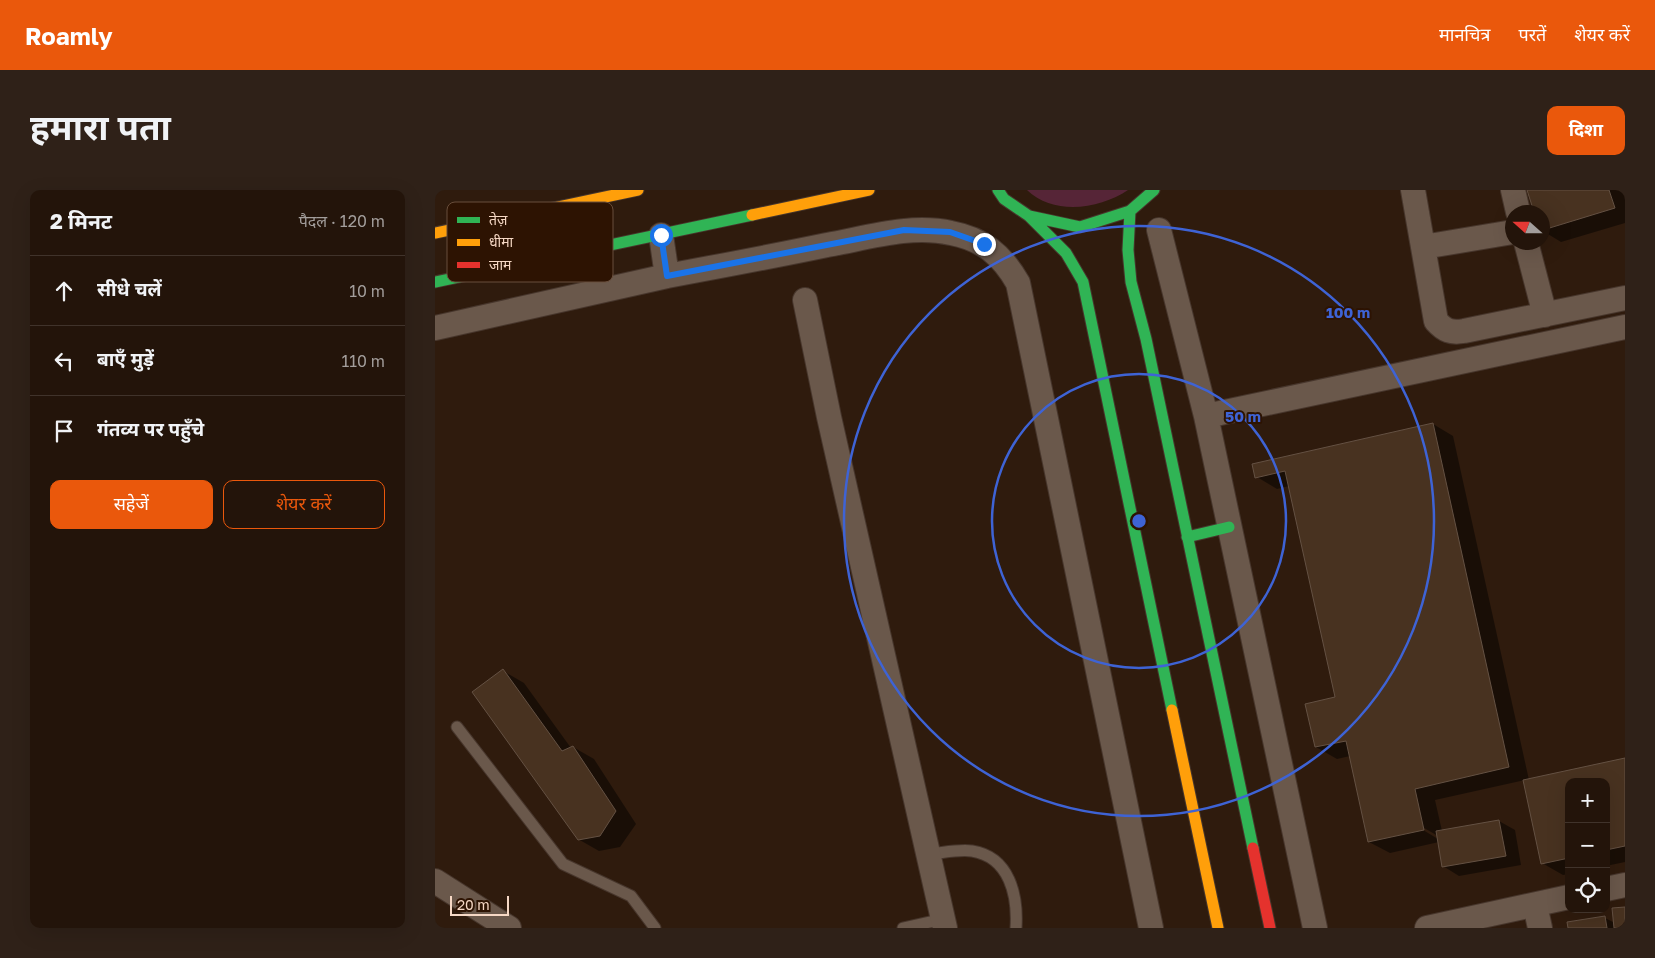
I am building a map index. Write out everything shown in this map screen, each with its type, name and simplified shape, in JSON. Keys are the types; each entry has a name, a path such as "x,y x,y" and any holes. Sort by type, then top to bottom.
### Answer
{"street":[{"path":"581,202 638,190"},
{"path":"613,245 869,190"},
{"path":"1029,216 1080,227 1130,211 1154,190"},
{"path":"1413,190 1436,321 1443,329 1452,333 1464,331 1625,298"},
{"path":"1513,190 1517,205"},
{"path":"997,194 1029,216 1066,253 1083,282 1218,928"},
{"path":"1130,211 1128,250 1131,282 1146,339 1270,928"},
{"path":"435,328 667,276 904,230 950,232 984,244 1005,262 1018,283 1151,928"},
{"path":"1159,230 1206,416 1315,928"},
{"path":"1423,247 1505,233"},
{"path":"661,235 667,276"},
{"path":"1528,250 1545,315"},
{"path":"805,300 829,417 944,924"},
{"path":"1206,416 1625,327"},
{"path":"1187,536 1229,527"},
{"path":"435,881 509,928"},
{"path":"1610,888 1625,885"},
{"path":"1427,928 1565,898"},
{"path":"1535,905 1540,928"}],"lane":[{"path":"457,727 563,864 631,896 655,928"},
{"path":"929,854 971,851 988,856 999,864 1010,878 1017,909 1017,928"},
{"path":"903,928 944,924"}],"shaded area":[{"path":"1027,190 1128,190 1104,202 1077,207 1050,204"}],"building":[{"path":"1527,190 1609,190 1615,208 1550,228 1550,205 1532,205"},
{"path":"1433,423 1509,767 1415,789 1424,830 1368,842 1346,741 1315,747 1305,704 1335,697 1285,471 1255,478 1252,464"},
{"path":"503,669 562,751 573,746 616,811 600,836 578,840 472,692"},
{"path":"1625,758 1625,846 1610,849 1610,778 1565,778 1565,859 1541,864 1523,780"},
{"path":"1499,820 1506,856 1442,867 1436,831"},
{"path":"1625,907 1625,928 1614,928 1612,908"},
{"path":"1605,916 1607,928 1568,928 1567,922"}],"traffic: fast":[{"path":"998,190 1004,199 1029,216 1080,227 1130,211 1154,190"},
{"path":"1130,211 1128,250 1131,282 1146,339 1253,848"},
{"path":"613,244 752,215"},
{"path":"1029,216 1066,253 1083,282 1172,710"},
{"path":"435,282 447,279"},
{"path":"1187,537 1229,527"}],"traffic: slow":[{"path":"581,202 638,190"},
{"path":"752,215 869,190"},
{"path":"435,233 447,230"},
{"path":"1172,710 1218,928"}],"traffic: jam":[{"path":"1253,848 1270,928"}],"route":[{"path":"661,235 667,276 904,230 950,232 984,244"}]}
